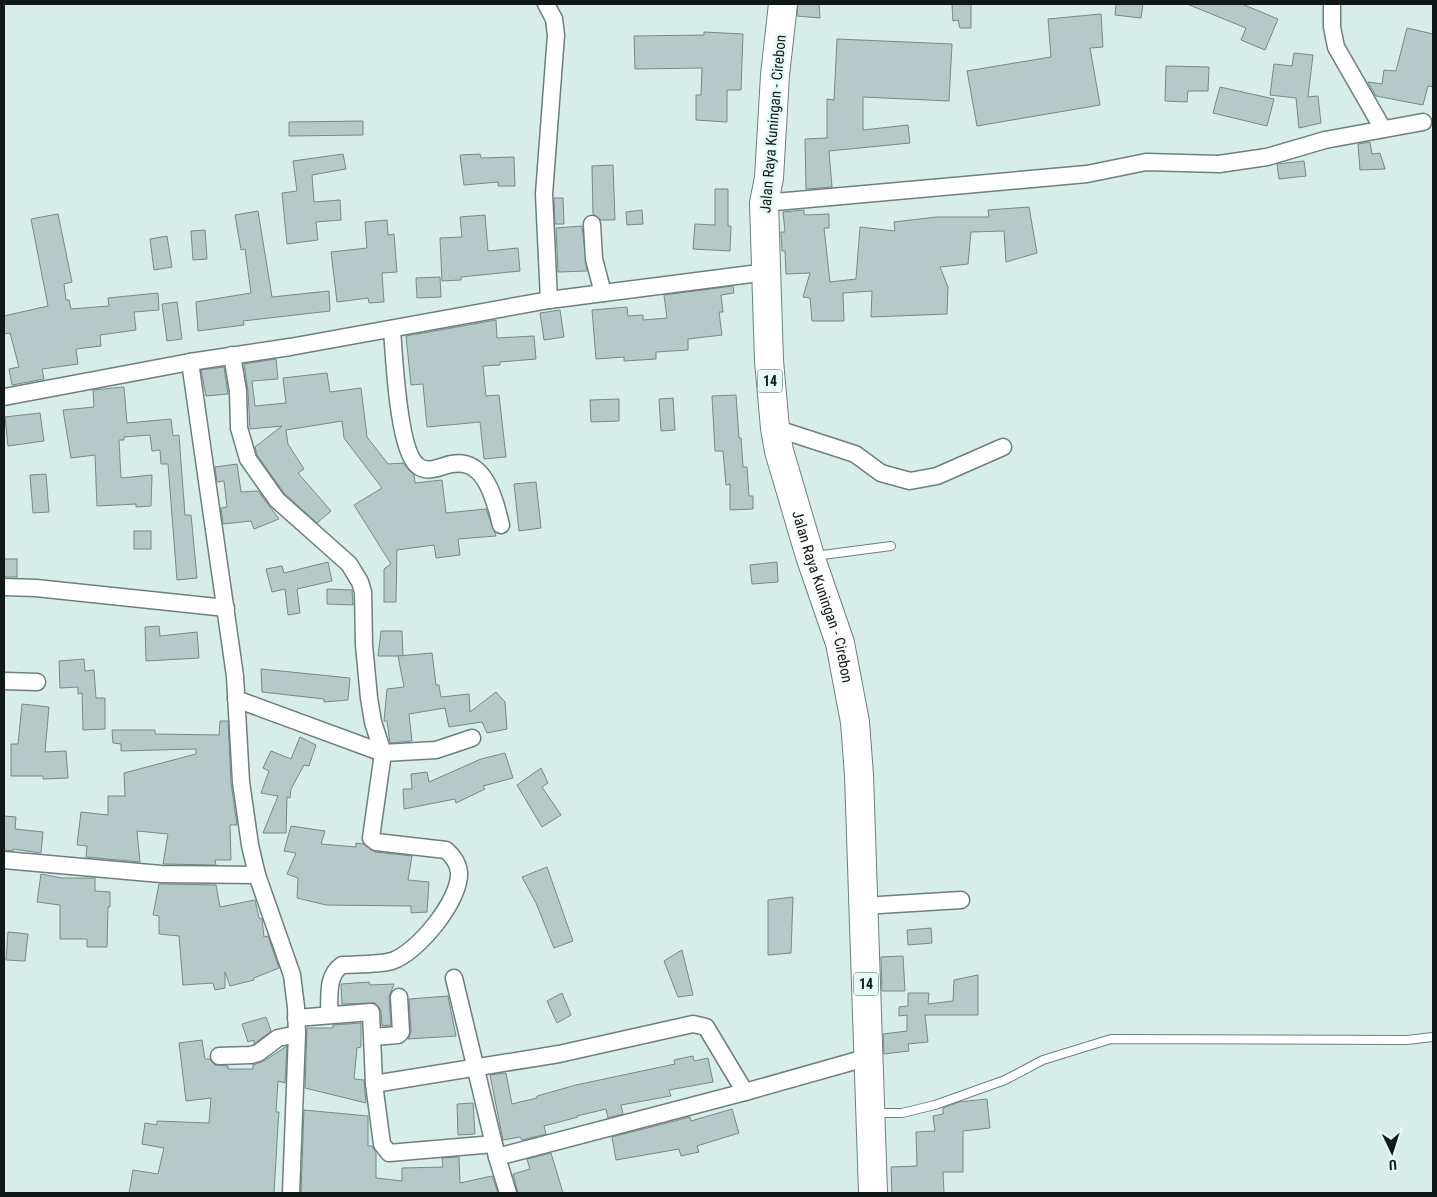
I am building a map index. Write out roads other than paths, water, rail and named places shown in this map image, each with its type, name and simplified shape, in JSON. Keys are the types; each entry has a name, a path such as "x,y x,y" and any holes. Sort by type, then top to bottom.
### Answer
{"highway":[{"name":"Jalan Raya Kuningan - Cirebon","path":"783,4 775,75 769,178 764,203 769,361 779,451 810,556 840,643 858,747 873,1193"}],"street":[{"path":"546,4 554,20 556,35 544,194 549,300"},
{"path":"1332,4 1332,27 1336,47 1383,128"},
{"path":"764,203 1087,174 1146,162 1219,164 1267,157 1325,140 1423,122"},
{"path":"592,224 594,259 603,293"},
{"path":"4,397 190,362 392,329 549,300 767,272"},
{"path":"392,329 400,415 407,451 418,466 425,469 460,464 480,472 489,483 501,525"},
{"path":"232,355 238,392 239,428 248,459 277,500 349,564 360,582 363,592 364,645 369,698 373,722 383,754 371,838 376,842 446,850 454,856 459,872 457,885 438,920 422,940 407,953 392,961 342,965 336,969 331,976 329,1014"},
{"path":"190,362 226,608 236,699 241,782 250,845 257,875 292,975 297,1034 294,1170 291,1193"},
{"path":"775,428 855,454 881,473 910,481 937,476 1003,447"},
{"path":"4,587 36,588 226,608"},
{"path":"4,681 37,682"},
{"path":"236,699 383,754 436,750 472,738"},
{"path":"4,860 161,874 257,875"},
{"path":"863,906 961,900"},
{"path":"454,978 474,1067 508,1193"},
{"path":"373,1037 398,1035 400,1032 399,997"},
{"path":"296,1018 371,1012 374,1084 382,1144 389,1153 496,1151 745,1092 869,1057"},
{"path":"374,1084 558,1054 676,1026 701,1024 706,1027 745,1092"},
{"path":"219,1056 258,1053 278,1038 297,1034"}],"lane":[{"path":"810,556 890,546"},
{"path":"871,1113 902,1113 935,1105 1005,1080 1043,1060 1111,1039 1388,1040 1433,1037"}]}
